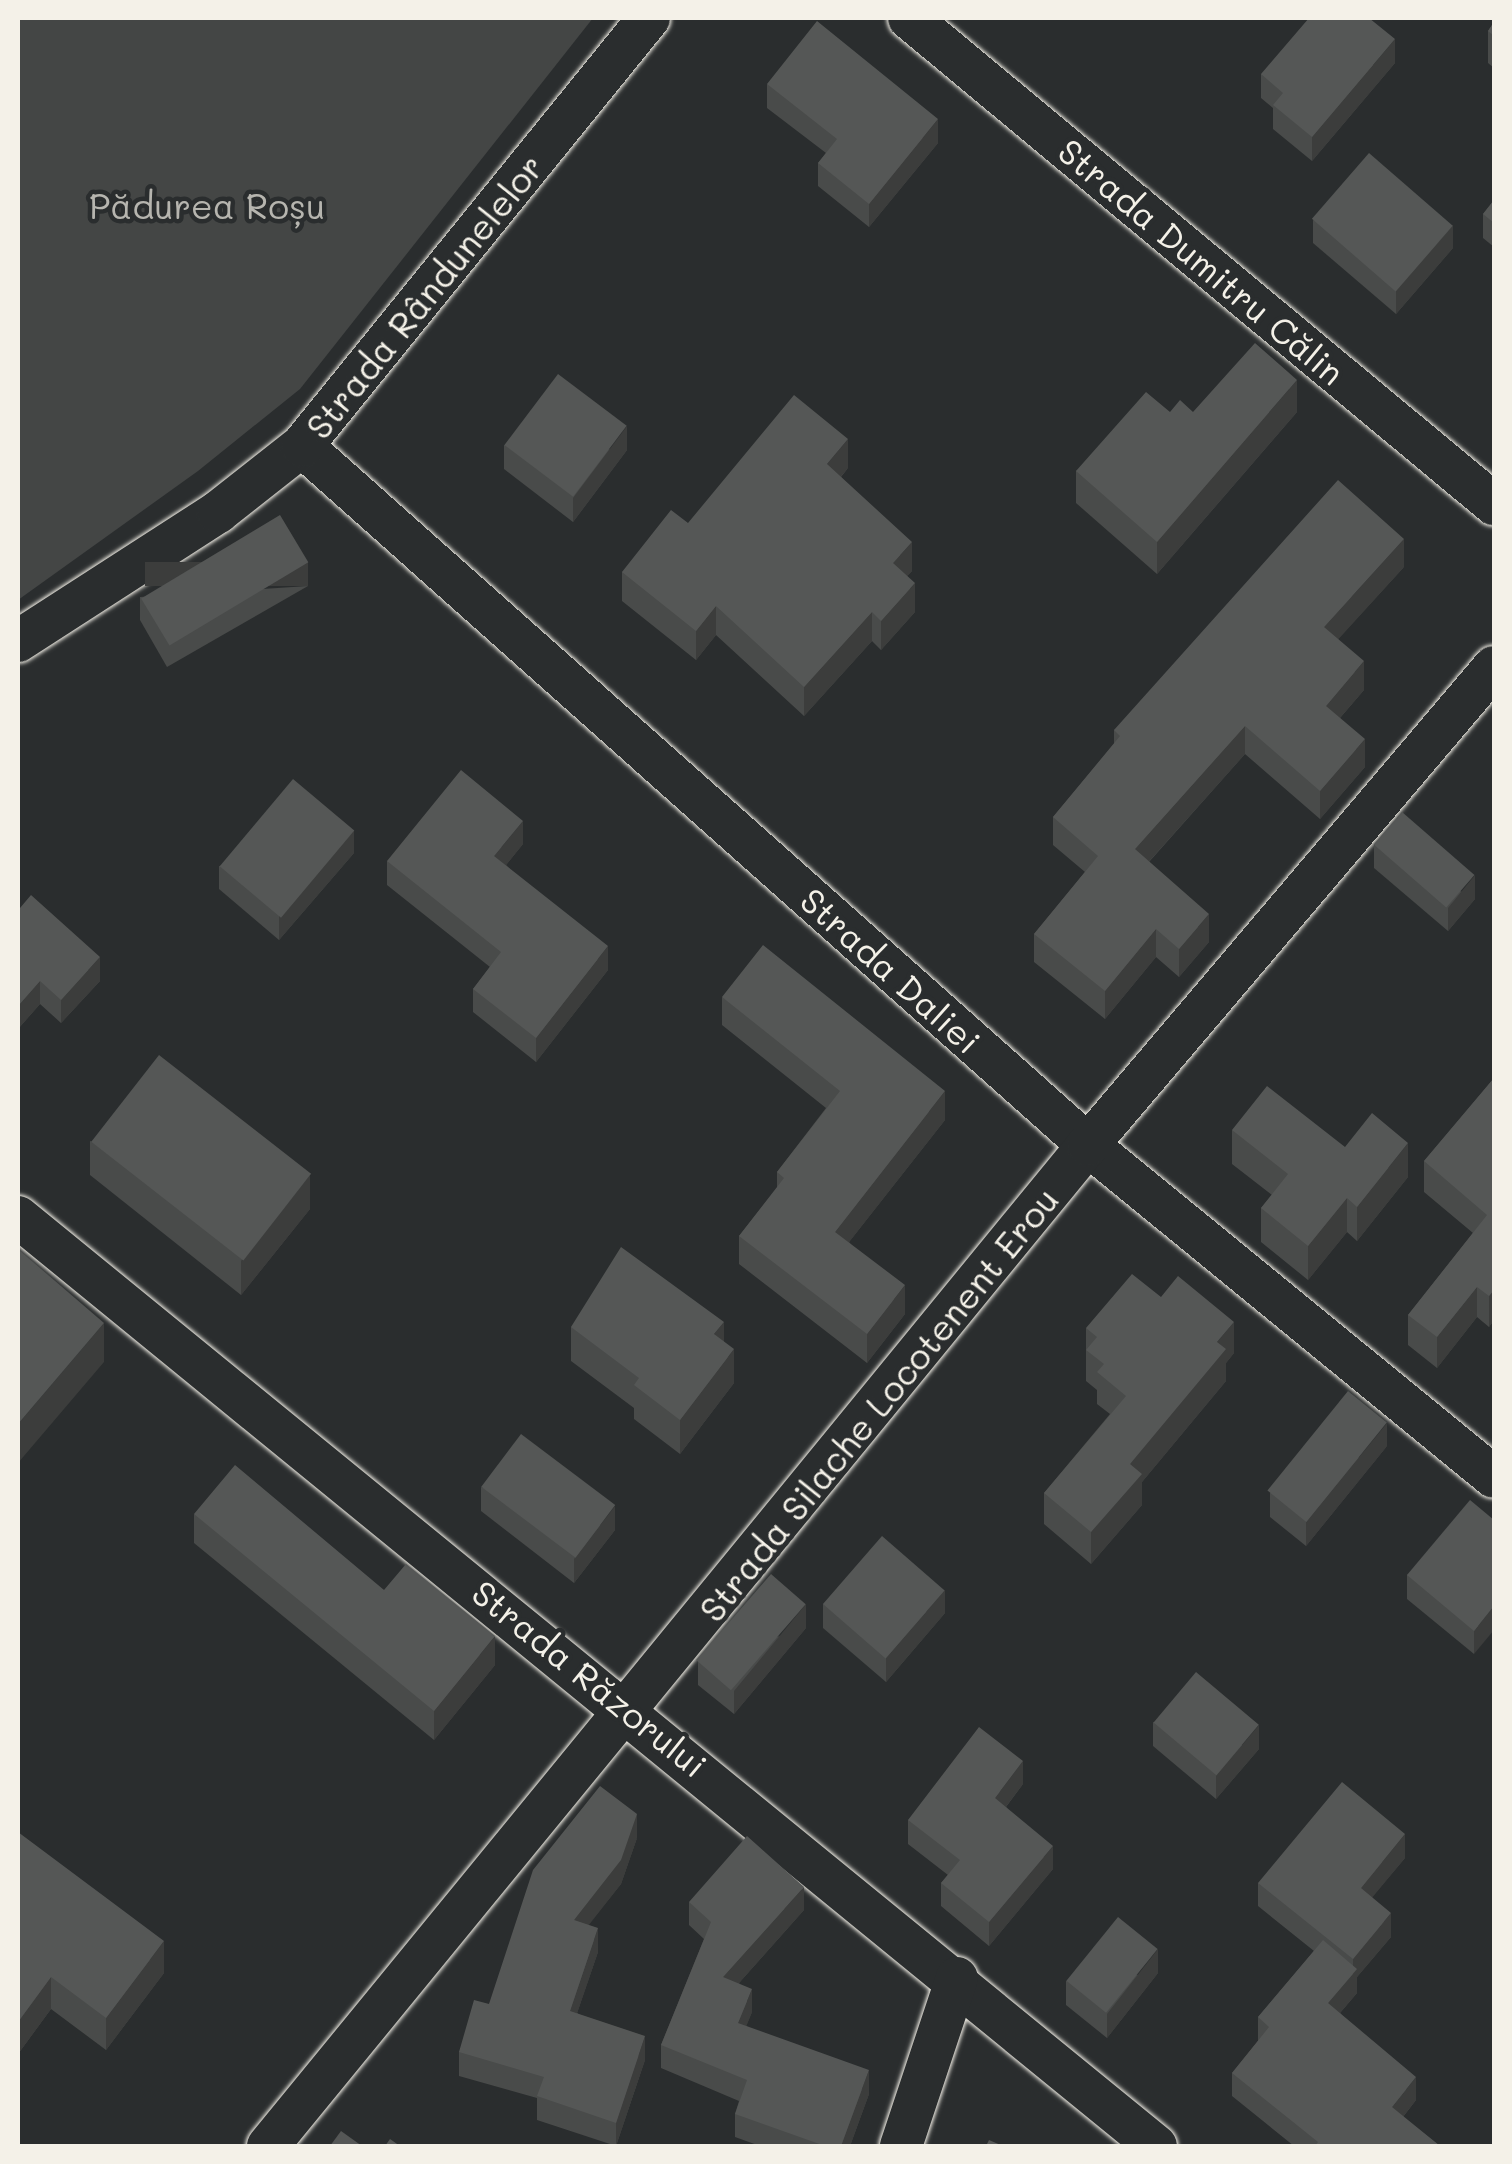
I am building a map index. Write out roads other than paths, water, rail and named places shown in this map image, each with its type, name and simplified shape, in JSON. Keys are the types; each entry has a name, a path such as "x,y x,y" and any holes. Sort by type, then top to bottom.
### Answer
{"street":[{"name":"Strada Rândunelelor","path":"18,642 218,512 302,446 649,18"},
{"name":"Strada Dumitru Călin","path":"909,18 1494,504"},
{"name":"Strada Daliei","path":"302,446 1088,1146 1494,1477"},
{"name":"Strada Silache Locotenent Erou","path":"268,2146 630,1710 1088,1146 1494,666"},
{"name":"Strada Răzorului","path":"18,1217 630,1710 1156,2146"},
{"path":"901,2146 957,1978"}],"park label":[{"name":"Pădurea Roșu","path":"207,205"}]}
